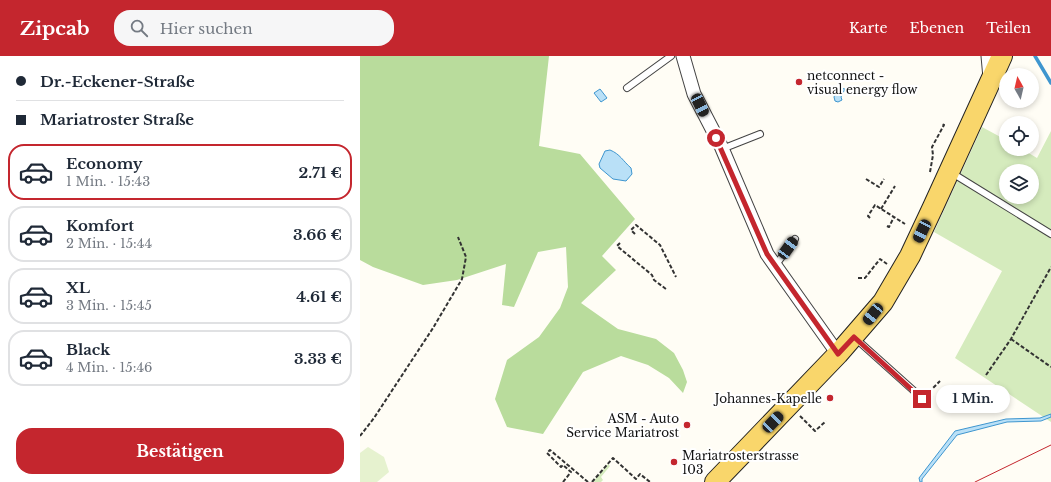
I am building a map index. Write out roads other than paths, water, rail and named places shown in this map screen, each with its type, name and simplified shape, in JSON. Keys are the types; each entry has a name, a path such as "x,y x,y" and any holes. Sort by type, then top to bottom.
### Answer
{"main road":[{"path":"716,482 854,337 883,302 910,256 1002,56"}],"street":[{"path":"683,56 694,94 722,149 767,254 838,354"},
{"path":"988,56 990,80"}],"lane":[{"path":"627,88 671,56"},
{"path":"722,149 760,134"},
{"path":"950,171 1051,234"},
{"path":"775,266 795,239"},
{"path":"854,337 922,399"}],"water":[{"path":"600,89 607,98 601,102 594,93"},
{"path":"837,89 845,89 841,97 842,100 838,102 835,101 834,97"},
{"path":"610,150 619,156 631,168 632,174 626,181 613,179 600,168 599,164 605,151"},
{"path":"1051,414 1051,417 1041,421 1007,422 957,435 922,479 922,482 920,482 919,478 955,431 1006,419 1040,418"}],"waterway":[{"path":"1035,56 1051,83"}],"tram line":[{"path":"975,482 1051,445"}],"place":[{"name":"netconnect - visual energy flow","path":"799,82"},
{"name":"Johannes-Kapelle","path":"830,398"},
{"name":"ASM - Auto Service Mariatrost","path":"687,425"},
{"name":"Mariatrosterstrasse 103","path":"674,462"}]}
